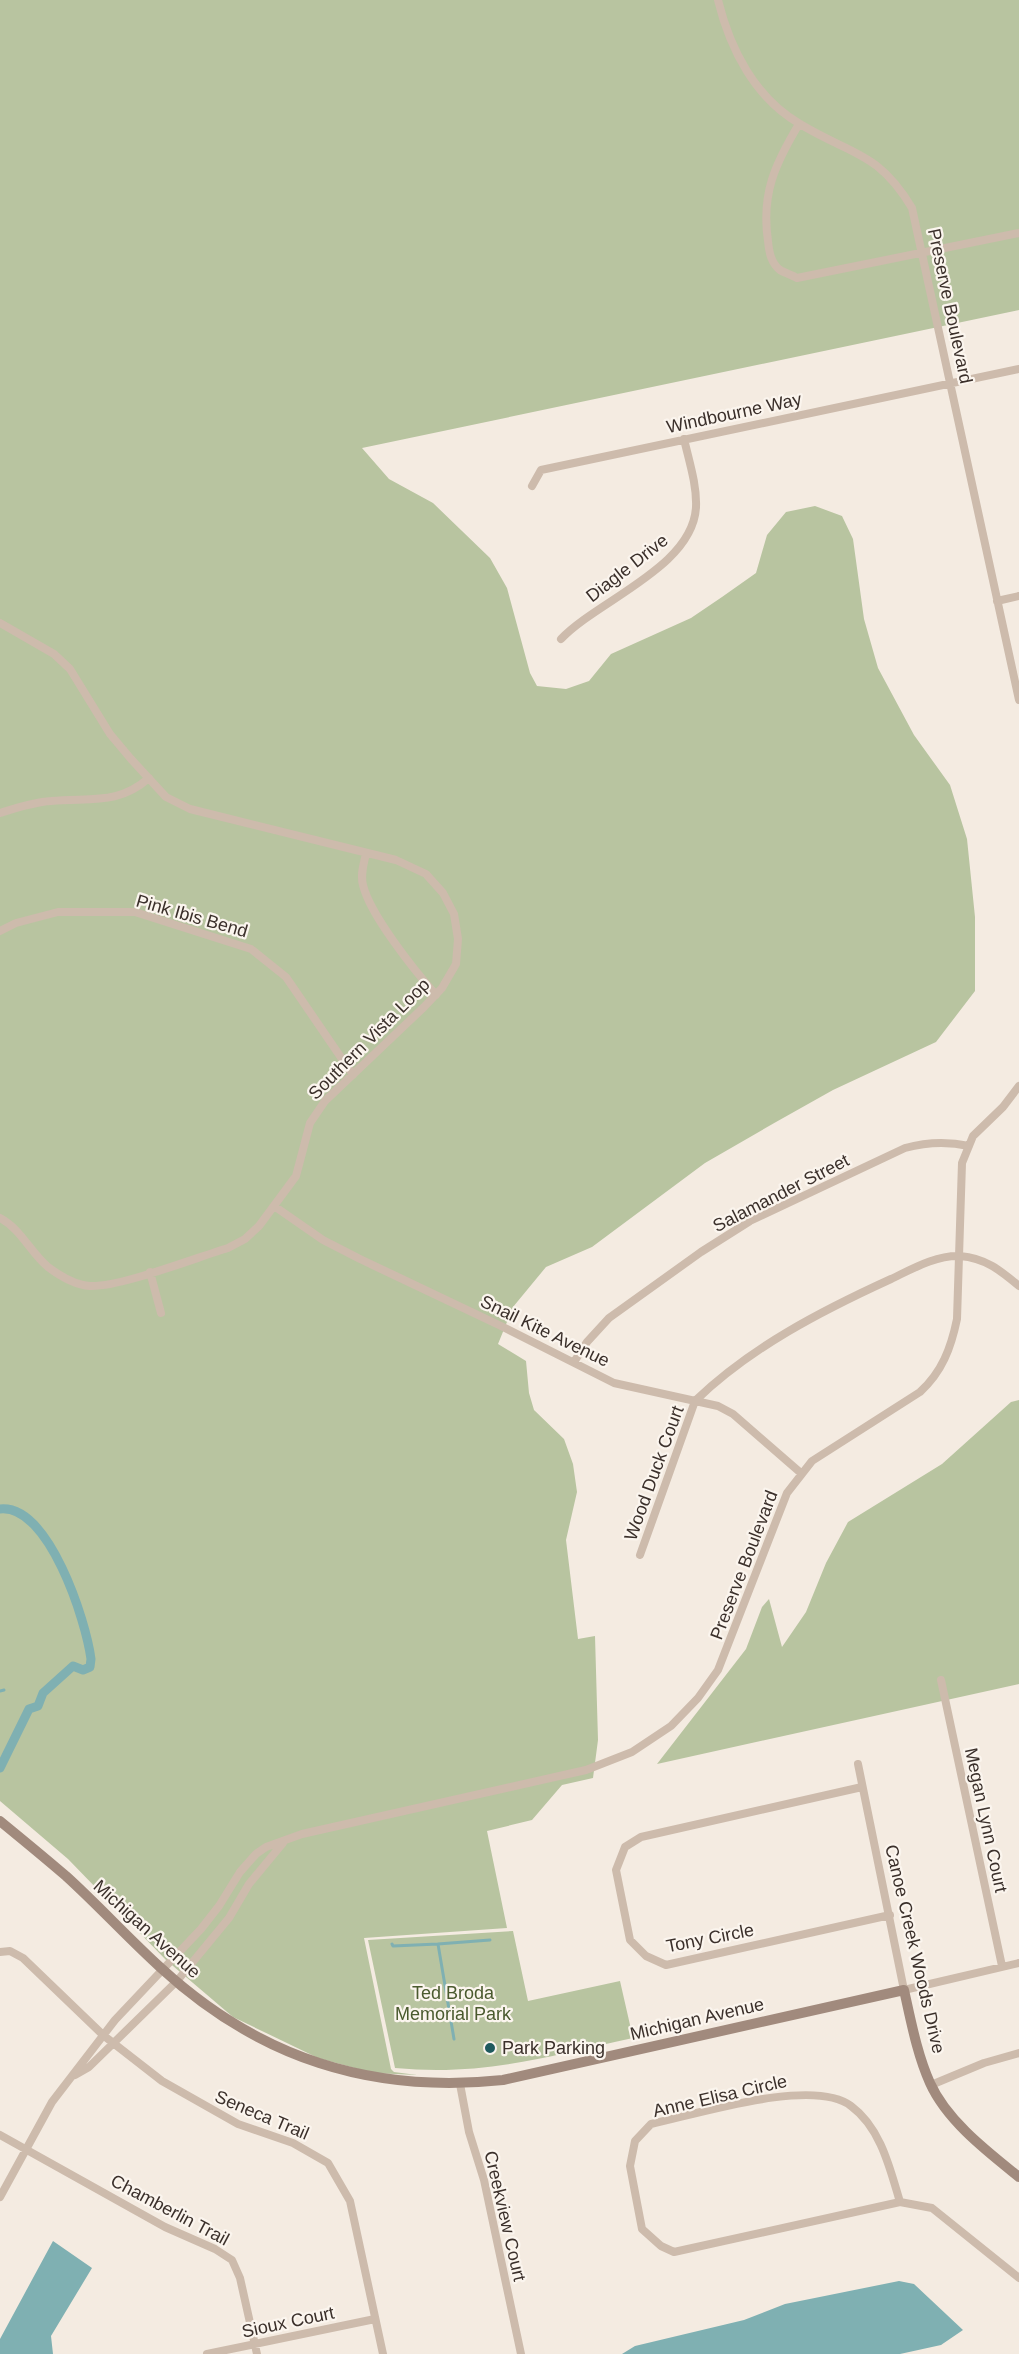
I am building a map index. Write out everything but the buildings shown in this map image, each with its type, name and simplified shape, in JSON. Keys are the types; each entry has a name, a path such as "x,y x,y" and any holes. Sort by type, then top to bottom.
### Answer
{"street":[{"name":"Preserve Boulevard","path":"718,0 725,29 751,78 779,108 799,124 857,152 883,168 897,182 912,208 924,253 1019,700"},
{"path":"799,124 780,155 766,194 765,221 770,257 779,269 797,278 1019,233"},
{"name":"Windbourne Way","path":"532,486 541,470 1019,369"},
{"name":"Diagle Drive","path":"561,639 576,623 603,608 676,552 691,530 696,508 695,485 684,439"},
{"path":"997,601 1019,596"},
{"name":"Southern Vista Loop","path":"0,623 54,654 70,669 110,734 166,797 190,809 396,860 426,874 443,893 454,914 458,939 456,964 436,995 325,1101 310,1124 296,1176 245,1239 228,1248 114,1283 90,1286 70,1281 47,1266 17,1231 0,1218"},
{"path":"0,813 48,801 105,800 122,796 136,789 148,778"},
{"path":"366,853 362,873 363,886 373,908 436,995"},
{"name":"Pink Ibis Bend","path":"0,931 16,923 58,912 135,912 251,950 286,977 353,1075"},
{"name":"Preserve Boulevard","path":"73,2076 103,2035 201,1929 219,1906 240,1872 256,1854 266,1847 284,1843 302,1834 586,1770 632,1752 671,1726 698,1698 718,1670 739,1620 772,1525 787,1493 812,1461 832,1446 920,1392 934,1379 953,1341 957,1319 959,1190 962,1163 972,1136 1003,1107 1019,1086"},
{"name":"Salamander Street","path":"574,1362 587,1342 609,1318 750,1221 905,1148 949,1142 969,1146"},
{"name":"Snail Kite Avenue","path":"274,1206 323,1240 614,1383 718,1406 733,1414 802,1474"},
{"path":"695,1401 712,1385 758,1352 824,1310 921,1265 958,1256 984,1260 1019,1286"},
{"path":"150,1272 161,1313"},
{"name":"Wood Duck Court","path":"640,1555 695,1401"},
{"name":"Megan Lynn Court","path":"941,1680 1002,1966"},
{"name":"Canoe Creek Woods Drive","path":"858,1764 914,2034 931,2085 976,2142 1019,2177"},
{"name":"Tony Circle","path":"862,1787 641,1837 625,1847 616,1870 630,1940 646,1956 666,1965 890,1915"},
{"name":"Michigan Avenue","path":"0,1821 67,1877 162,1969 232,2023 294,2055 352,2073 386,2080 460,2084 503,2080 1019,1964"},
{"name":"Preserve Boulevard","path":"73,2076 89,2067 177,1981 229,1918 249,1884 284,1843"},
{"name":"Seneca Trail","path":"0,1952 10,1951 23,1958 103,2035 162,2081 238,2124 293,2143 328,2163 350,2201 383,2354"},
{"path":"931,2085 984,2063 1019,2052"},
{"path":"0,2197 52,2102 73,2076"},
{"name":"Creekview Court","path":"460,2084 469,2132 484,2180 521,2354"},
{"name":"Anne Elisa Circle","path":"900,2202 888,2160 871,2129 851,2106 824,2095 796,2094 651,2124 634,2141 630,2166 642,2229 661,2246 674,2252 900,2202 932,2208 1019,2278"},
{"name":"Chamberlin Trail","path":"0,2135 165,2227 215,2249 232,2260 240,2278 256,2354"},
{"name":"Sioux Court","path":"207,2354 375,2319"}],"green space":[{"path":"0,0 1019,0 1019,310 362,448 389,479 433,503 490,558 507,588 530,673 537,686 566,689 589,681 611,654 691,618 722,597 756,573 767,535 786,512 815,506 842,516 853,539 864,619 878,668 914,735 950,785 967,839 975,917 975,991 936,1042 833,1090 705,1163 592,1247 546,1267 513,1307 498,1344 526,1361 529,1393 534,1410 564,1439 573,1464 577,1492 566,1540 578,1639 595,1636 598,1740 593,1778 562,1785 532,1820 487,1831 507,1928 364,1938 391,2069 394,2072 417,2075 373,2073 318,2058 233,2017 166,1960 68,1859 0,1801"},
{"path":"1019,1400 1019,1684 657,1764 746,1649 762,1607 769,1599 782,1647 806,1612 826,1563 848,1522 942,1464 1011,1402"},
{"name":"Ted Broda Memorial Park","path":"513,1931 528,2001 620,1981 633,2038 543,2058 487,2067 427,2070 395,2068 368,1940"}],"water":[{"path":"53,2241 92,2268 51,2336 53,2354 0,2354 0,2339"},
{"path":"899,2281 914,2284 963,2330 941,2345 900,2354 622,2354 635,2346 744,2320 785,2304"}],"waterway":[{"path":"0,1509 18,1512 34,1525 49,1544 73,1594 82,1619 91,1659 90,1667 83,1670 73,1666 43,1693 38,1706 29,1709 0,1768"},
{"path":"0,1691 4,1690"},
{"path":"438,1944 490,1940"},
{"path":"392,1944 393,1946 438,1944 454,2039"}],"place":[{"name":"Park Parking","path":"490,2048"}]}
